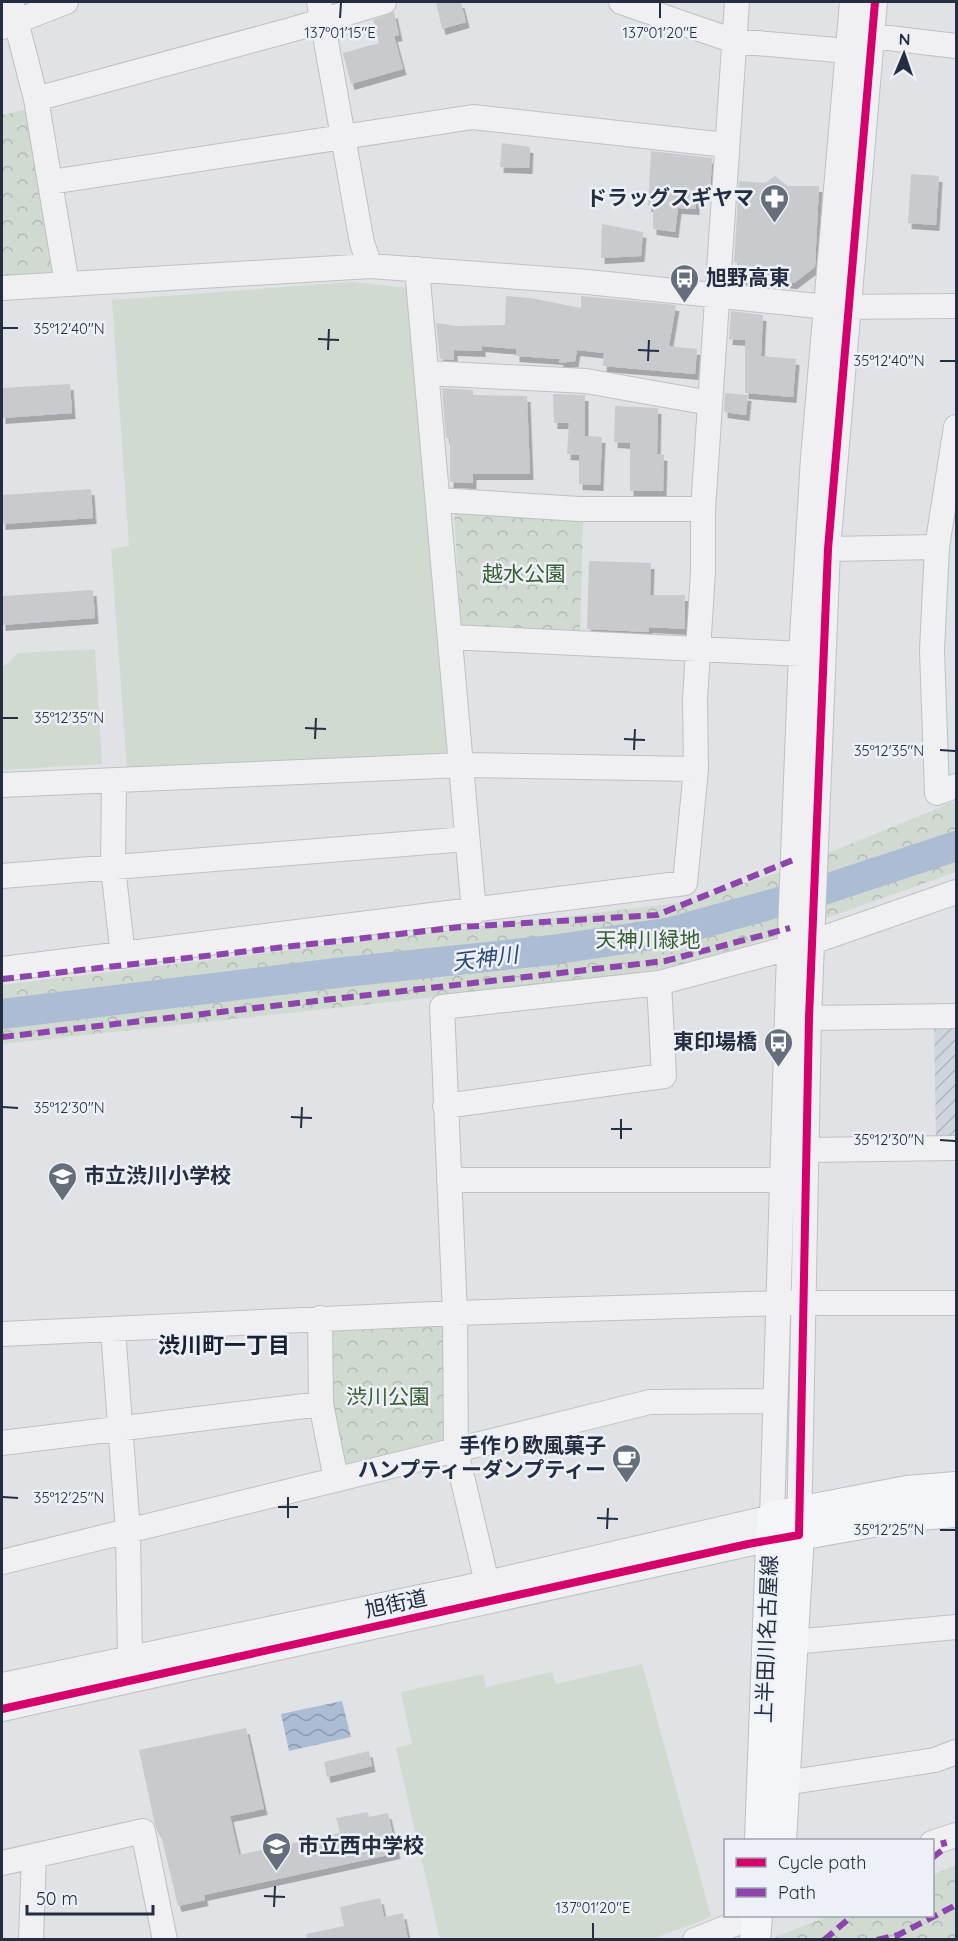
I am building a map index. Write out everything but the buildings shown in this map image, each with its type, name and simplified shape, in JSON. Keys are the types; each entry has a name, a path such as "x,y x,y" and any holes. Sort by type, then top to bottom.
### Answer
{"main road":[{"path":"785,1526 907,1491 957,1487"},
{"name":"上半田川名古屋線","path":"785,1526 957,1512"},
{"name":"上半田川名古屋線","path":"781,1839 793,1642 785,1526"},
{"name":"上半田川名古屋線","path":"760,1839 785,1526"}],"street":[{"path":"66,2 10,16 36,99 67,284"},
{"path":"36,99 321,10 384,2"},
{"path":"621,2 734,41 848,51"},
{"path":"2,969 474,912 685,883 696,769 694,699 703,571 703,509 737,2"},
{"path":"803,867 828,549 848,51 852,2"},
{"path":"785,1526 775,1401 782,1180 801,933 803,867 801,654 813,458 838,307 872,36 874,2"},
{"path":"321,10 363,243 370,266"},
{"path":"872,36 957,46"},
{"path":"51,182 473,117 726,145"},
{"path":"2,288 370,266 588,282 838,307 957,306"},
{"path":"417,269 428,372 474,912"},
{"path":"428,372 586,381 710,403"},
{"path":"957,427 937,547 932,650 937,793 957,786"},
{"path":"438,500 579,509 703,509"},
{"path":"828,549 937,547"},
{"path":"451,637 801,654"},
{"path":"2,785 462,765 696,769"},
{"path":"114,781 113,868 123,956"},
{"path":"2,876 467,839"},
{"path":"487,1583 456,1451 454,1313 442,1007 659,983 801,933 957,892"},
{"path":"785,1526 805,1303 809,1018 801,933"},
{"path":"446,1106 664,1076 659,983"},
{"path":"809,1018 957,1016"},
{"path":"806,1150 957,1148"},
{"path":"449,1180 782,1180"},
{"path":"2,1334 454,1313 778,1303 957,1303"},
{"path":"320,1318 321,1404 336,1479"},
{"path":"113,1330 128,1531 130,1659"},
{"path":"2,1562 650,1402 775,1401"},
{"path":"2,1443 321,1404"},
{"name":"旭街道","path":"2,1685 487,1583 785,1526"},
{"name":"旭街道","path":"2,1709 785,1526"},
{"path":"793,1642 957,1627"},
{"path":"785,1783 934,1761 957,1752"},
{"path":"2,1863 143,1831 165,1940"},
{"path":"934,1843 957,1835"},
{"path":"31,1940 34,1856"},
{"path":"695,1940 764,1928"}],"shaded area":[{"path":"956,1023 956,1140 936,1140 934,1024"}],"green space":[{"path":"30,109 61,277 2,282 2,115"},
{"path":"352,282 417,289 447,756 127,769 111,549 129,546 112,300"},
{"name":"越水公園","path":"454,513 583,520 580,633 461,628"},
{"path":"95,649 102,764 2,770 2,665 6,665 18,653"},
{"name":"天神川緑地","path":"956,801 956,872 779,935 657,973 2,1044 2,985 686,902 784,871"},
{"name":"渋川公園","path":"443,1320 449,1445 342,1468 329,1403 330,1325"},
{"path":"642,1664 711,1917 652,1939 440,1939 396,1748 412,1744 401,1692 483,1674 486,1687 552,1672 556,1684"},
{"path":"956,1865 956,1939 768,1940 826,1917 934,1917 934,1875"}],"water":[{"path":"342,1701 351,1737 289,1751 281,1714"}],"waterway":[{"name":"天神川","path":"2,1014 345,972 552,950 671,932 823,890 956,846"}],"marked path":[{"path":"2,979 461,927 657,915 793,860"},
{"path":"2,1037 665,961 790,928"},
{"path":"934,1856 945,1848 943,1840"},
{"path":"934,1916 956,1905"},
{"path":"824,1940 851,1917"},
{"path":"877,1940 898,1935 933,1917"}],"cycle path":[{"path":"2,1709 748,1544 799,1535 809,1018 828,549 875,2"}],"place":[{"name":"ドラッグスギヤマ","path":"775,224"},
{"name":"旭野高東","path":"685,304"},
{"name":"東印場橋","path":"778,1068"},
{"name":"市立渋川小学校","path":"63,1202"},
{"name":"手作り欧風菓子 ハンプティーダンプティー","path":"627,1484"},
{"name":"市立西中学校","path":"277,1872"}],"district":[{"name":"渋川町一丁目","path":"224,1345"}]}
